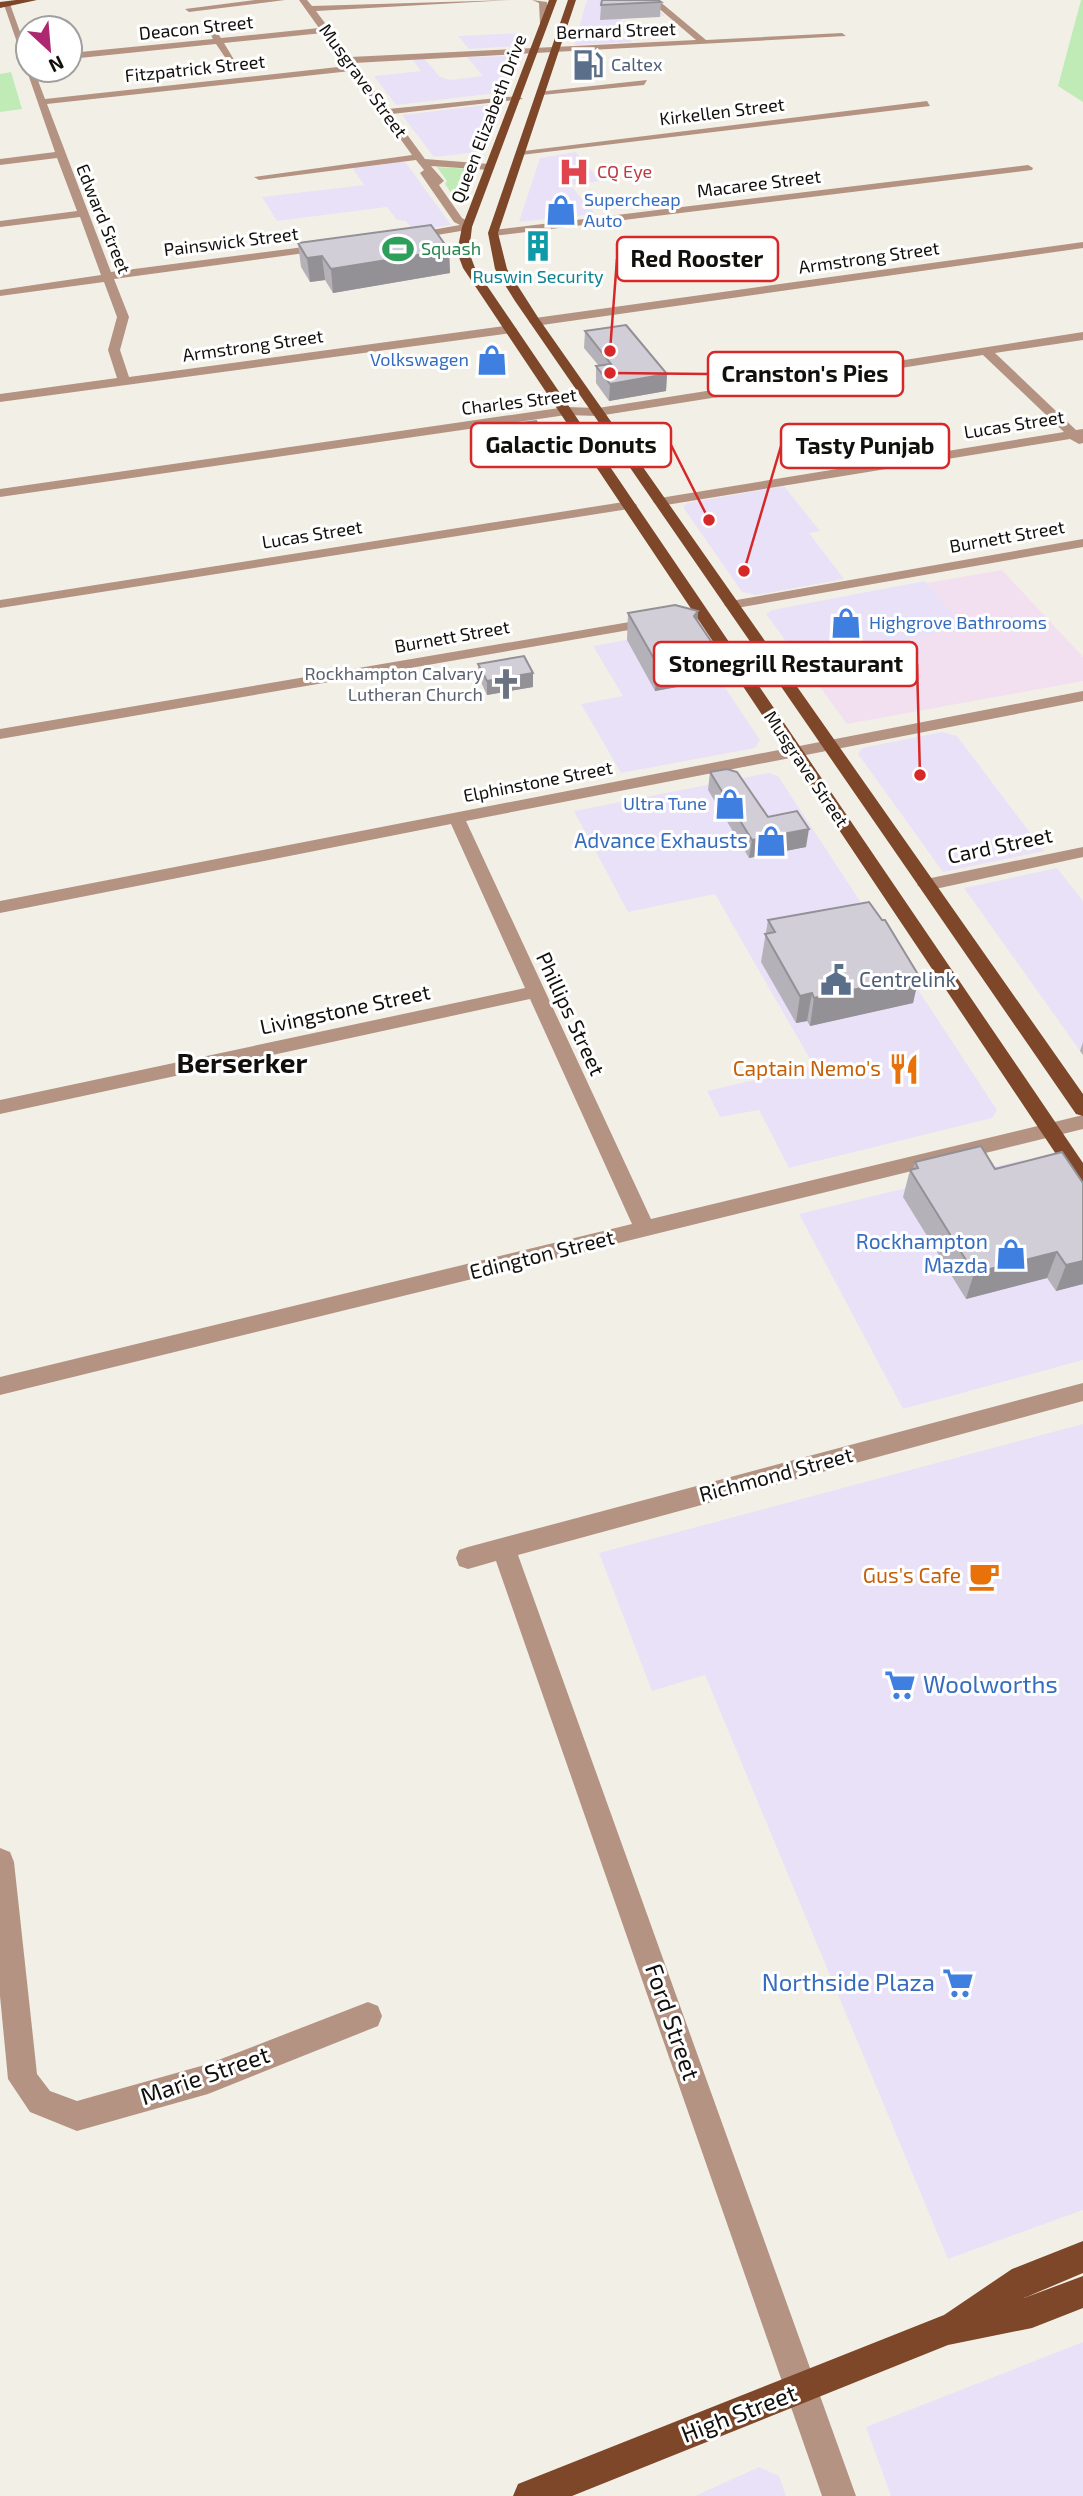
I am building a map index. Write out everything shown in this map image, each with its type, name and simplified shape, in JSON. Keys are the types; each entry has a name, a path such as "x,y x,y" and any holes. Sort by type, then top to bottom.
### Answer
{"main road":[{"path":"3,5 31,0"},
{"name":"Queen Elizabeth Drive","path":"463,251 468,225 518,99 553,0"},
{"name":"Queen Elizabeth Drive","path":"492,249 493,233 572,0"},
{"name":"Musgrave Street","path":"492,249 535,322 1083,1109"},
{"name":"Musgrave Street","path":"463,251 469,268 704,613 794,752 1083,1180"},
{"name":"High Street","path":"530,2496 948,2329 1023,2280 1083,2257"},
{"name":"High Street","path":"948,2329 1032,2312 1083,2292"}],"street":[{"path":"190,9 281,0"},
{"name":"Musgrave Street","path":"303,0 420,160 420,167 458,220 468,225"},
{"path":"310,9 507,0"},
{"path":"536,0 543,2 544,24"},
{"path":"653,0 704,43"},
{"name":"Edward Street","path":"3,5 14,31"},
{"path":"208,23 231,63"},
{"name":"Deacon Street","path":"84,55 326,30"},
{"name":"Bernard Street","path":"351,64 557,49 842,36"},
{"name":"Fitzpatrick Street","path":"40,102 351,64"},
{"path":"542,92 644,82"},
{"name":"Edward Street","path":"34,84 59,155 123,317 114,351 124,381"},
{"path":"385,112 518,99"},
{"name":"Kirkellen Street","path":"522,152 927,104"},
{"path":"0,162 59,155"},
{"path":"259,177 420,160 489,167"},
{"name":"Macaree Street","path":"493,233 1028,168"},
{"path":"0,224 82,214"},
{"path":"397,238 468,225"},
{"name":"Painswick Street","path":"0,293 344,245"},
{"name":"Armstrong Street","path":"535,322 1083,245"},
{"name":"Armstrong Street","path":"0,398 510,329"},
{"name":"Charles Street","path":"0,493 566,411 597,412 1083,336"},
{"path":"986,351 1080,437"},
{"name":"Lucas Street","path":"660,502 1080,437"},
{"name":"Lucas Street","path":"0,604 630,505"},
{"name":"Burnett Street","path":"732,605 1083,543"},
{"name":"Burnett Street","path":"0,734 704,613"},
{"name":"Elphinstone Street","path":"0,907 1083,696"},
{"name":"Phillips Street","path":"456,817 645,1230"},
{"name":"Card Street","path":"926,885 1083,852"},
{"name":"Livingstone Street","path":"0,1107 535,992"},
{"name":"Edington Street","path":"0,1386 1083,1122"},
{"name":"Richmond Street","path":"468,1558 1083,1392"},
{"name":"Ford Street","path":"504,1549 839,2496"},
{"path":"0,1861 2,1896"},
{"name":"Marie Street","path":"2,1896 23,2079 40,2102 77,2116 208,2079 368,2016"}],"shaded area":[{"path":"587,0 646,0 665,16 621,19 632,42 574,45"},
{"path":"523,33 518,46 469,49 458,36"},
{"path":"515,56 502,92 497,93 396,105 374,76 421,71 412,59 425,59 440,77 450,80 483,76 467,57"},
{"path":"493,104 496,106 481,150 477,152 434,157 402,115"},
{"path":"576,152 600,181 570,185 595,214 519,222 540,158"},
{"path":"402,161 451,225 413,231 406,221 397,220 387,207 277,221 262,197 364,185 352,167"},
{"path":"784,486 820,531 809,533 844,579 756,595 742,592 683,507 687,503"},
{"path":"1002,570 1083,657 1083,681 847,724 806,668 857,659 851,651 965,628 927,583"},
{"path":"925,581 966,628 852,651 857,659 806,668 766,614 772,610"},
{"path":"686,629 760,740 755,748 621,773 581,704 623,696 593,646"},
{"path":"942,732 957,736 1044,851 943,872 858,754 862,748"},
{"path":"768,773 778,776 997,1110 992,1118 789,1168 759,1110 720,1117 707,1091 814,1066 715,894 628,912 574,811"},
{"path":"1057,868 1083,901 1083,1050 1080,1051 964,888"},
{"path":"1022,1160 1032,1164 1083,1241 1083,1360 903,1409 799,1214"},
{"name":"Northside Plaza","path":"1083,1424 1083,2210 948,2259 705,1675 652,1691 599,1553"},
{"path":"1083,2342 1083,2496 891,2496 866,2427"},
{"path":"759,2467 779,2476 786,2496 695,2496"}],"green space":[{"path":"1083,0 1083,102 1058,86"},
{"path":"11,72 22,109 0,112 0,74"},
{"path":"437,167 471,169 459,205 445,184 447,181"}],"building":[{"path":"602,0 658,0 661,2 601,5"},
{"path":"431,225 449,250 331,269 322,256 307,258 298,243"},
{"path":"626,325 667,374 610,384 596,366 611,364 585,331"},
{"path":"536,421 555,449 532,453 514,424"},
{"path":"675,605 698,611 694,616 719,653 657,664 628,613"},
{"path":"524,656 533,673 487,681 478,664"},
{"path":"727,769 737,772 768,817 797,811 809,829 752,840 710,772"},
{"path":"869,902 882,920 885,920 919,976 814,998 812,993 800,996 765,934 775,932 768,920"},
{"name":"Rockhampton Mazda","path":"981,1146 995,1169 1062,1152 1083,1183 1083,1261 1066,1265 1057,1252 974,1273 910,1170 918,1168 915,1162"}],"place":[{"name":"Caltex","path":"588,65"},
{"name":"CQ Eye","path":"574,172"},
{"name":"Supercheap Auto","path":"561,210"},
{"name":"Ruswin Security","path":"538,246"},
{"name":"Squash","path":"398,249"},
{"name":"Red Rooster","path":"610,351"},
{"name":"Volkswagen","path":"492,360"},
{"name":"Cranston's Pies","path":"610,373"},
{"name":"Galactic Donuts","path":"709,520"},
{"name":"Tasty Punjab","path":"744,571"},
{"name":"Highgrove Bathrooms","path":"846,623"},
{"name":"Rockhampton Calvary Lutheran Church","path":"506,684"},
{"name":"Stonegrill Restaurant","path":"920,775"},
{"name":"Ultra Tune","path":"730,804"},
{"name":"Advance Exhausts","path":"771,841"},
{"name":"Centrelink","path":"836,980"},
{"name":"Captain Nemo's","path":"904,1069"},
{"name":"Rockhampton Mazda","path":"1011,1254"},
{"name":"Gus's Cafe","path":"984,1576"},
{"name":"Woolworths","path":"900,1685"},
{"name":"Northside Plaza","path":"958,1983"}],"district":[{"name":"Berserker","path":"242,1063"}]}
